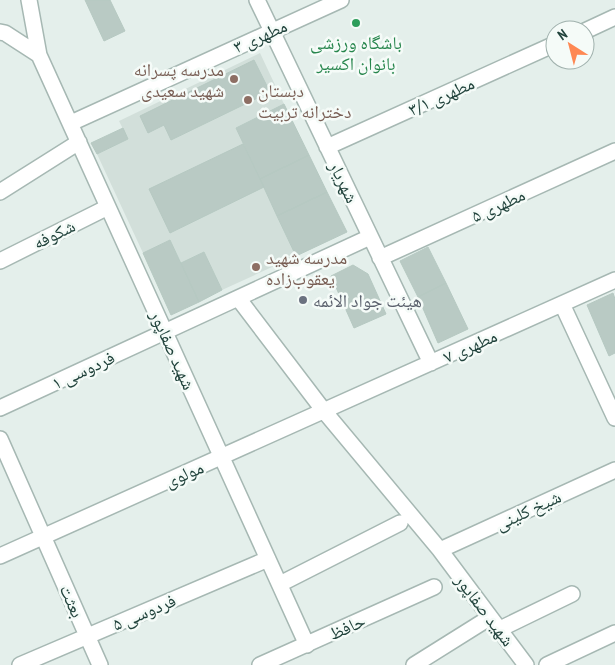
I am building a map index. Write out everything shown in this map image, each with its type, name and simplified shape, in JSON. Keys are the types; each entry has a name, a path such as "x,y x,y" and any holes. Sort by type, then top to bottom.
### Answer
{"street":[{"name":"شهید صفاپور","path":"29,0 39,55 307,644"},
{"name":"شهریار","path":"258,0 430,363"},
{"name":"مطهری ۳","path":"70,123 341,0"},
{"path":"595,26 615,17"},
{"path":"0,32 5,33 39,55"},
{"name":"مطهری ۳/۱","path":"327,147 545,49"},
{"path":"0,192 79,142"},
{"name":"مطهری ۵","path":"380,258 615,151"},
{"name":"شکوفه","path":"0,261 108,207"},
{"path":"165,332 370,237"},
{"name":"مطهری ۷","path":"324,411 615,280"},
{"name":"شهید صفاپور","path":"238,298 324,411 440,550 526,665"},
{"path":"562,304 615,418"},
{"name":"فردوسی ۱","path":"0,408 165,332"},
{"name":"مولوی","path":"0,556 324,411"},
{"name":"بعثت","path":"0,439 100,665"},
{"name":"شیخ کلینی","path":"440,550 615,470"},
{"path":"280,584 400,523"},
{"name":"فردوسی ۵","path":"20,665 268,559"},
{"name":"حافظ","path":"260,665 434,588"},
{"path":"500,630 572,594"},
{"path":"414,665 490,618"},
{"path":"547,665 615,633"}],"shaded area":[{"path":"260,53 284,104 236,128 296,256 222,290 204,252 181,263 170,240 143,253 97,154 128,139 119,121"}],"building":[{"path":"85,0 110,0 125,31 104,41"},
{"path":"254,60 270,92 171,140 164,125 148,133 140,116"},
{"path":"284,104 309,155 260,179 236,128"},
{"path":"123,128 128,139 97,154 91,143"},
{"path":"243,144 264,187 170,233 149,189"},
{"path":"309,155 327,192 277,216 260,179"},
{"path":"327,192 347,232 296,256 277,216"},
{"path":"170,240 199,302 171,315 143,253"},
{"path":"428,247 446,283 418,297 400,261"},
{"path":"204,252 222,290 199,302 181,263"},
{"path":"353,265 368,274 386,314 354,328 331,276"},
{"path":"446,283 468,329 438,343 418,297"},
{"path":"613,293 615,299 615,353 609,356 587,305"}],"place":[{"name":"باشگاه ورزشی بانوان اکسیر","path":"356,23"},
{"name":"مدرسه پسرانه شهید سعیدی","path":"234,79"},
{"name":"دبستان دخترانه تربیت","path":"248,100"},
{"name":"مدرسه شهید یعقوب‌زاده","path":"256,267"},
{"name":"هیئت جواد الائمه","path":"303,300"}]}
